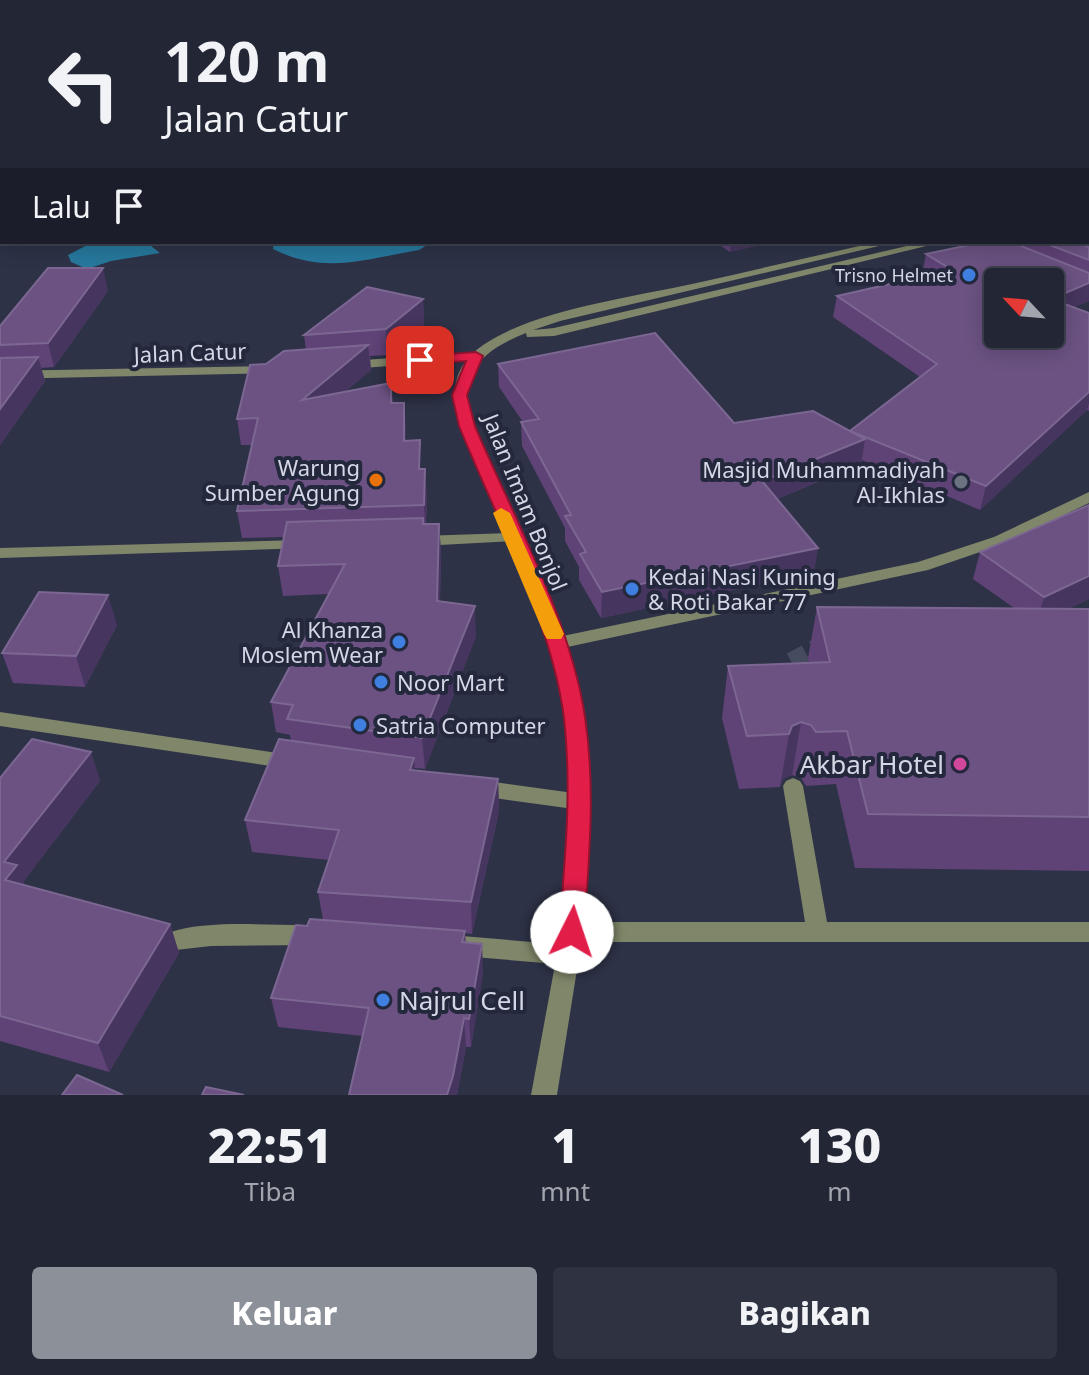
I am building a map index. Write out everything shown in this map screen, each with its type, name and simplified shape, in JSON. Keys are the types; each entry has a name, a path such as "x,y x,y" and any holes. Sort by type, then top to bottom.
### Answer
{"street":[{"path":"336,366 476,356 506,336 556,318 882,244"},
{"path":"506,336 554,332 929,244"},
{"name":"Jalan Imam Bonjol","path":"476,356 460,395 467,426 511,538 558,643 574,716 581,802 570,943 544,1095"},
{"name":"Jalan Catur","path":"0,375 281,369"},
{"path":"558,643 922,566 1000,540 1087,498"},
{"path":"400,542 511,538"},
{"path":"0,553 320,544"},
{"path":"0,719 311,765"},
{"path":"462,786 581,802"},
{"path":"793,786 817,930"},
{"path":"432,944 570,943 817,930 1089,932"},
{"path":"176,940 275,934 341,937"}],"water":[{"path":"89,244 149,244 160,253 111,261 87,269 71,262 68,255"},
{"path":"274,244 429,244 419,250 345,263 310,261 273,249"}],"building":[{"path":"974,244 1016,244 1089,273 1089,283 1064,294 1064,268 984,268 984,348 1064,348 1064,304 1089,313 1089,392 986,486 850,431 937,364 837,296 952,270 926,254"},
{"path":"1047,244 1089,247 1089,260"},
{"path":"48,268 103,268 48,343 0,345 0,326"},
{"path":"367,287 423,299 386,329 304,335"},
{"path":"655,333 734,423 813,411 865,439 762,481 818,548 602,592 580,554 586,552 565,516 571,515 521,422 539,419 498,364"},
{"path":"368,345 302,400 391,383 391,403 404,403 404,441 420,440 419,469 425,469 424,505 237,511 258,418 237,419 250,365 266,364 284,351"},
{"path":"38,357 0,409 0,358"},
{"path":"1089,505 1089,576 1044,597 980,552"},
{"path":"423,518 423,524 439,524 437,601 475,606 422,738 287,719 293,705 271,702 345,564 278,566 287,522"},
{"path":"39,592 108,595 76,656 2,653"},
{"name":"Akbar Hotel","path":"817,607 1089,609 1089,817 868,814 847,731 816,732 811,725 801,722 792,726 789,734 747,736 728,666 830,662"},
{"path":"32,739 91,752 4,862 17,865 5,880 170,924 98,1043 0,1016 0,778"},
{"path":"279,739 414,758 410,770 498,779 471,902 318,892 339,830 245,820"},
{"path":"310,919 465,931 462,942 482,944 469,1019 464,1018 447,1095 349,1095 369,1008 271,998 296,925 307,926"},
{"path":"77,1075 123,1095 62,1095"},
{"path":"206,1087 244,1095 202,1095"}],"tunnel":[{"path":"781,682 785,664 821,645 830,645"}],"slow traffic":[{"path":"501,513 554,634"}],"place":[{"name":"Trisno Helmet","path":"969,275"},
{"name":"Warung Sumber Agung","path":"376,480"},
{"name":"Masjid Muhammadiyah Al-Ikhlas","path":"961,482"},
{"name":"Kedai Nasi Kuning & Roti Bakar 77","path":"632,589"},
{"name":"Al Khanza Moslem Wear","path":"399,642"},
{"name":"Noor Mart","path":"381,682"},
{"name":"Satria Computer","path":"360,725"},
{"name":"Akbar Hotel","path":"960,764"},
{"name":"Najrul Cell","path":"383,1000"}],"route":[{"path":"420,360 476,356 466,374 460,395 467,426 511,538 558,643 574,716 581,802 572,932"}]}
